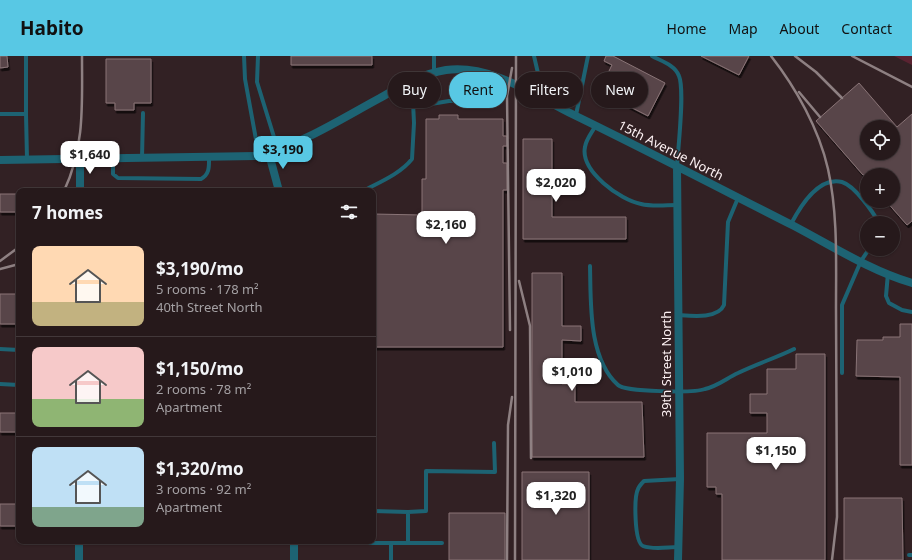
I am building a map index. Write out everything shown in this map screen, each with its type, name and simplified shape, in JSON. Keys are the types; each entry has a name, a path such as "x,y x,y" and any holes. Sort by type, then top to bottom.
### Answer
{"street":[{"name":"15th Avenue North","path":"434,72 463,70 473,72"},
{"name":"15th Avenue North","path":"0,160 259,156 278,151 301,141 388,93"},
{"name":"15th Avenue North","path":"560,108 791,224 861,261 912,283"},
{"path":"269,154 278,188"},
{"path":"80,158 80,188"},
{"name":"39th Street North","path":"677,167 679,205 678,390 680,479 678,560"},
{"path":"79,544 79,560"},
{"path":"294,544 294,560"}],"lane":[{"path":"26,56 27,160"},
{"path":"244,56 244,79 259,156"},
{"path":"258,56 257,82 278,151"},
{"path":"434,56 434,72"},
{"path":"534,56 538,72"},
{"path":"576,116 588,56"},
{"path":"652,56 671,66 679,75 681,91 677,167"},
{"path":"369,188 393,175 412,159 413,108"},
{"path":"142,158 143,113"},
{"path":"0,114 26,114"},
{"path":"596,125 585,146 584,156 586,163 601,182 621,196 641,204 679,205"},
{"path":"113,158 113,174 118,178 201,178 206,176 208,172 209,156"},
{"path":"791,224 808,197 830,182 842,182 856,193 874,216"},
{"path":"678,315 717,313 722,310 724,304 728,222 738,198"},
{"path":"842,373 842,305 864,256"},
{"path":"590,266 591,312 595,339 600,358 619,386 630,390 704,390 723,382 738,373 794,349"},
{"path":"888,273 886,296 889,303 902,310 912,312"},
{"path":"0,349 16,350"},
{"path":"0,384 16,385"},
{"path":"376,511 426,512 426,471 495,472 494,443"},
{"path":"678,547 642,546 639,542 636,530 636,495 638,488 644,481 680,479"},
{"path":"408,512 408,543"},
{"path":"376,543 442,543"},
{"path":"391,543 391,560"}],"shaded area":[{"path":"894,56 912,56 912,65"}],"building":[{"path":"0,56 7,56 8,67 0,68"},
{"path":"291,56 372,56 372,65 291,65"},
{"path":"606,56 613,56 644,72 608,72 612,65 604,61"},
{"path":"701,56 749,56 739,75"},
{"path":"106,59 151,59 151,103 134,103 134,110 115,110 115,103 106,103"},
{"path":"648,74 665,83 648,116 632,108 648,108"},
{"path":"859,83 891,120 860,120 860,160 900,160 900,124 912,114 912,221 907,225 892,208 900,208 900,168 860,168 860,172 816,121"},
{"path":"439,115 458,115 458,119 503,119 503,136 507,136 507,146 503,146 503,163 507,163 507,190 503,190 503,347 376,347 376,214 422,215 422,179 426,179 426,119 439,119"},
{"path":"523,139 552,139 552,217 626,217 626,239 523,239"},
{"path":"0,194 16,194 16,212 0,212"},
{"path":"532,273 562,273 562,326 581,326 581,341 562,340 562,384 575,384 575,402 642,402 644,457 532,457"},
{"path":"0,294 16,294 16,324 0,324"},
{"path":"900,324 912,324 912,465 900,465 900,377 856,376 857,340 883,340 883,337 900,337"},
{"path":"796,354 825,354 825,560 722,560 722,494 716,494 716,487 707,487 707,433 767,433 767,413 750,413 750,394 767,394 767,369 796,369"},
{"path":"0,413 16,413 16,432 0,432"},
{"path":"522,472 589,472 589,560 522,560"},
{"path":"844,498 902,498 903,560 844,560"},
{"path":"0,504 16,504 16,526 0,526"},
{"path":"449,513 505,513 505,560 449,560"}],"railway":[{"path":"65,188 76,158 79,141 82,108 82,56"},
{"path":"515,560 516,56"},
{"path":"771,56 798,95 813,124 824,154 831,186 835,221 836,256 837,517 832,560"},
{"path":"795,56 816,72 842,98"},
{"path":"852,56 912,87"},
{"path":"510,330 507,96 512,68"},
{"path":"799,92 820,117"},
{"path":"0,261 16,249"},
{"path":"0,269 16,265"},
{"path":"519,281 530,326 531,458"},
{"path":"507,560 508,425 512,397"}]}
